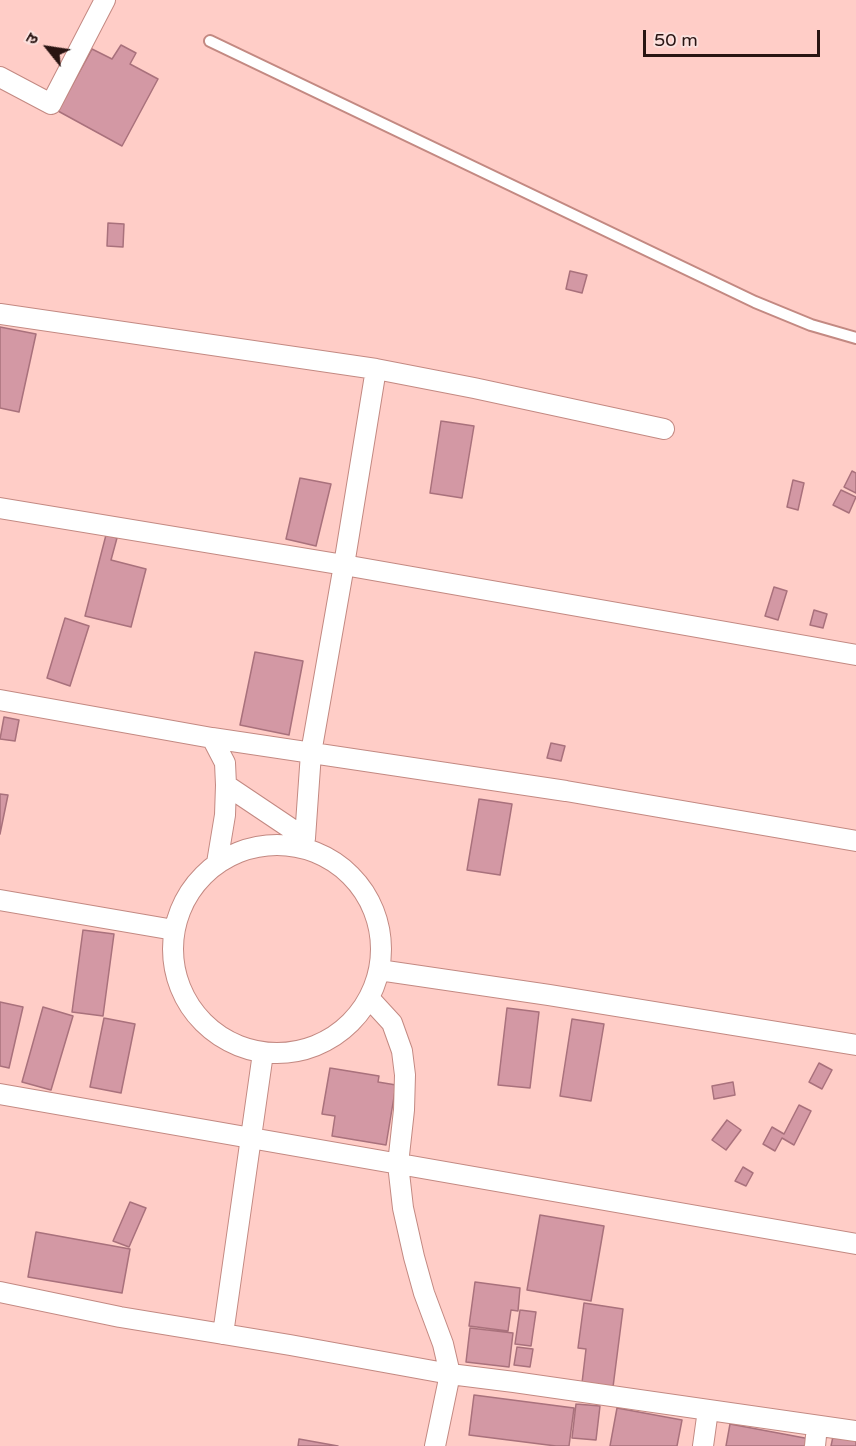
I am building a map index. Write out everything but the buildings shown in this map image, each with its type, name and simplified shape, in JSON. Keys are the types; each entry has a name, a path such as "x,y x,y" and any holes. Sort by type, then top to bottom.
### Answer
{"street":[{"path":"0,77 51,104 105,0"},
{"path":"0,314 376,369 664,429"},
{"path":"304,842 311,753 345,565 376,369"},
{"path":"0,508 345,565 856,655"},
{"path":"0,700 212,738 566,791 856,841"},
{"path":"212,738 225,763 226,785 225,815 217,863"},
{"path":"226,785 349,873 366,893 377,917 381,944 379,970 369,998 350,1023 325,1041 295,1052 263,1053 240,1047 218,1036 200,1020 186,1001 177,978 172,955 174,930 182,904 197,881 217,863 244,850 273,844 304,842"},
{"path":"0,900 174,930"},
{"path":"379,970 856,1045"},
{"path":"369,998 392,1023 402,1051 405,1075 404,1110 398,1164 404,1208 414,1257 424,1293 443,1344 450,1374 435,1446"},
{"path":"223,1334 263,1053"},
{"path":"0,1094 856,1244"},
{"path":"0,1292 120,1317 450,1374 856,1431"},
{"path":"703,1446 708,1410"},
{"path":"815,1446 817,1426"}],"lane":[{"path":"210,41 755,302 811,325 856,338"}]}
